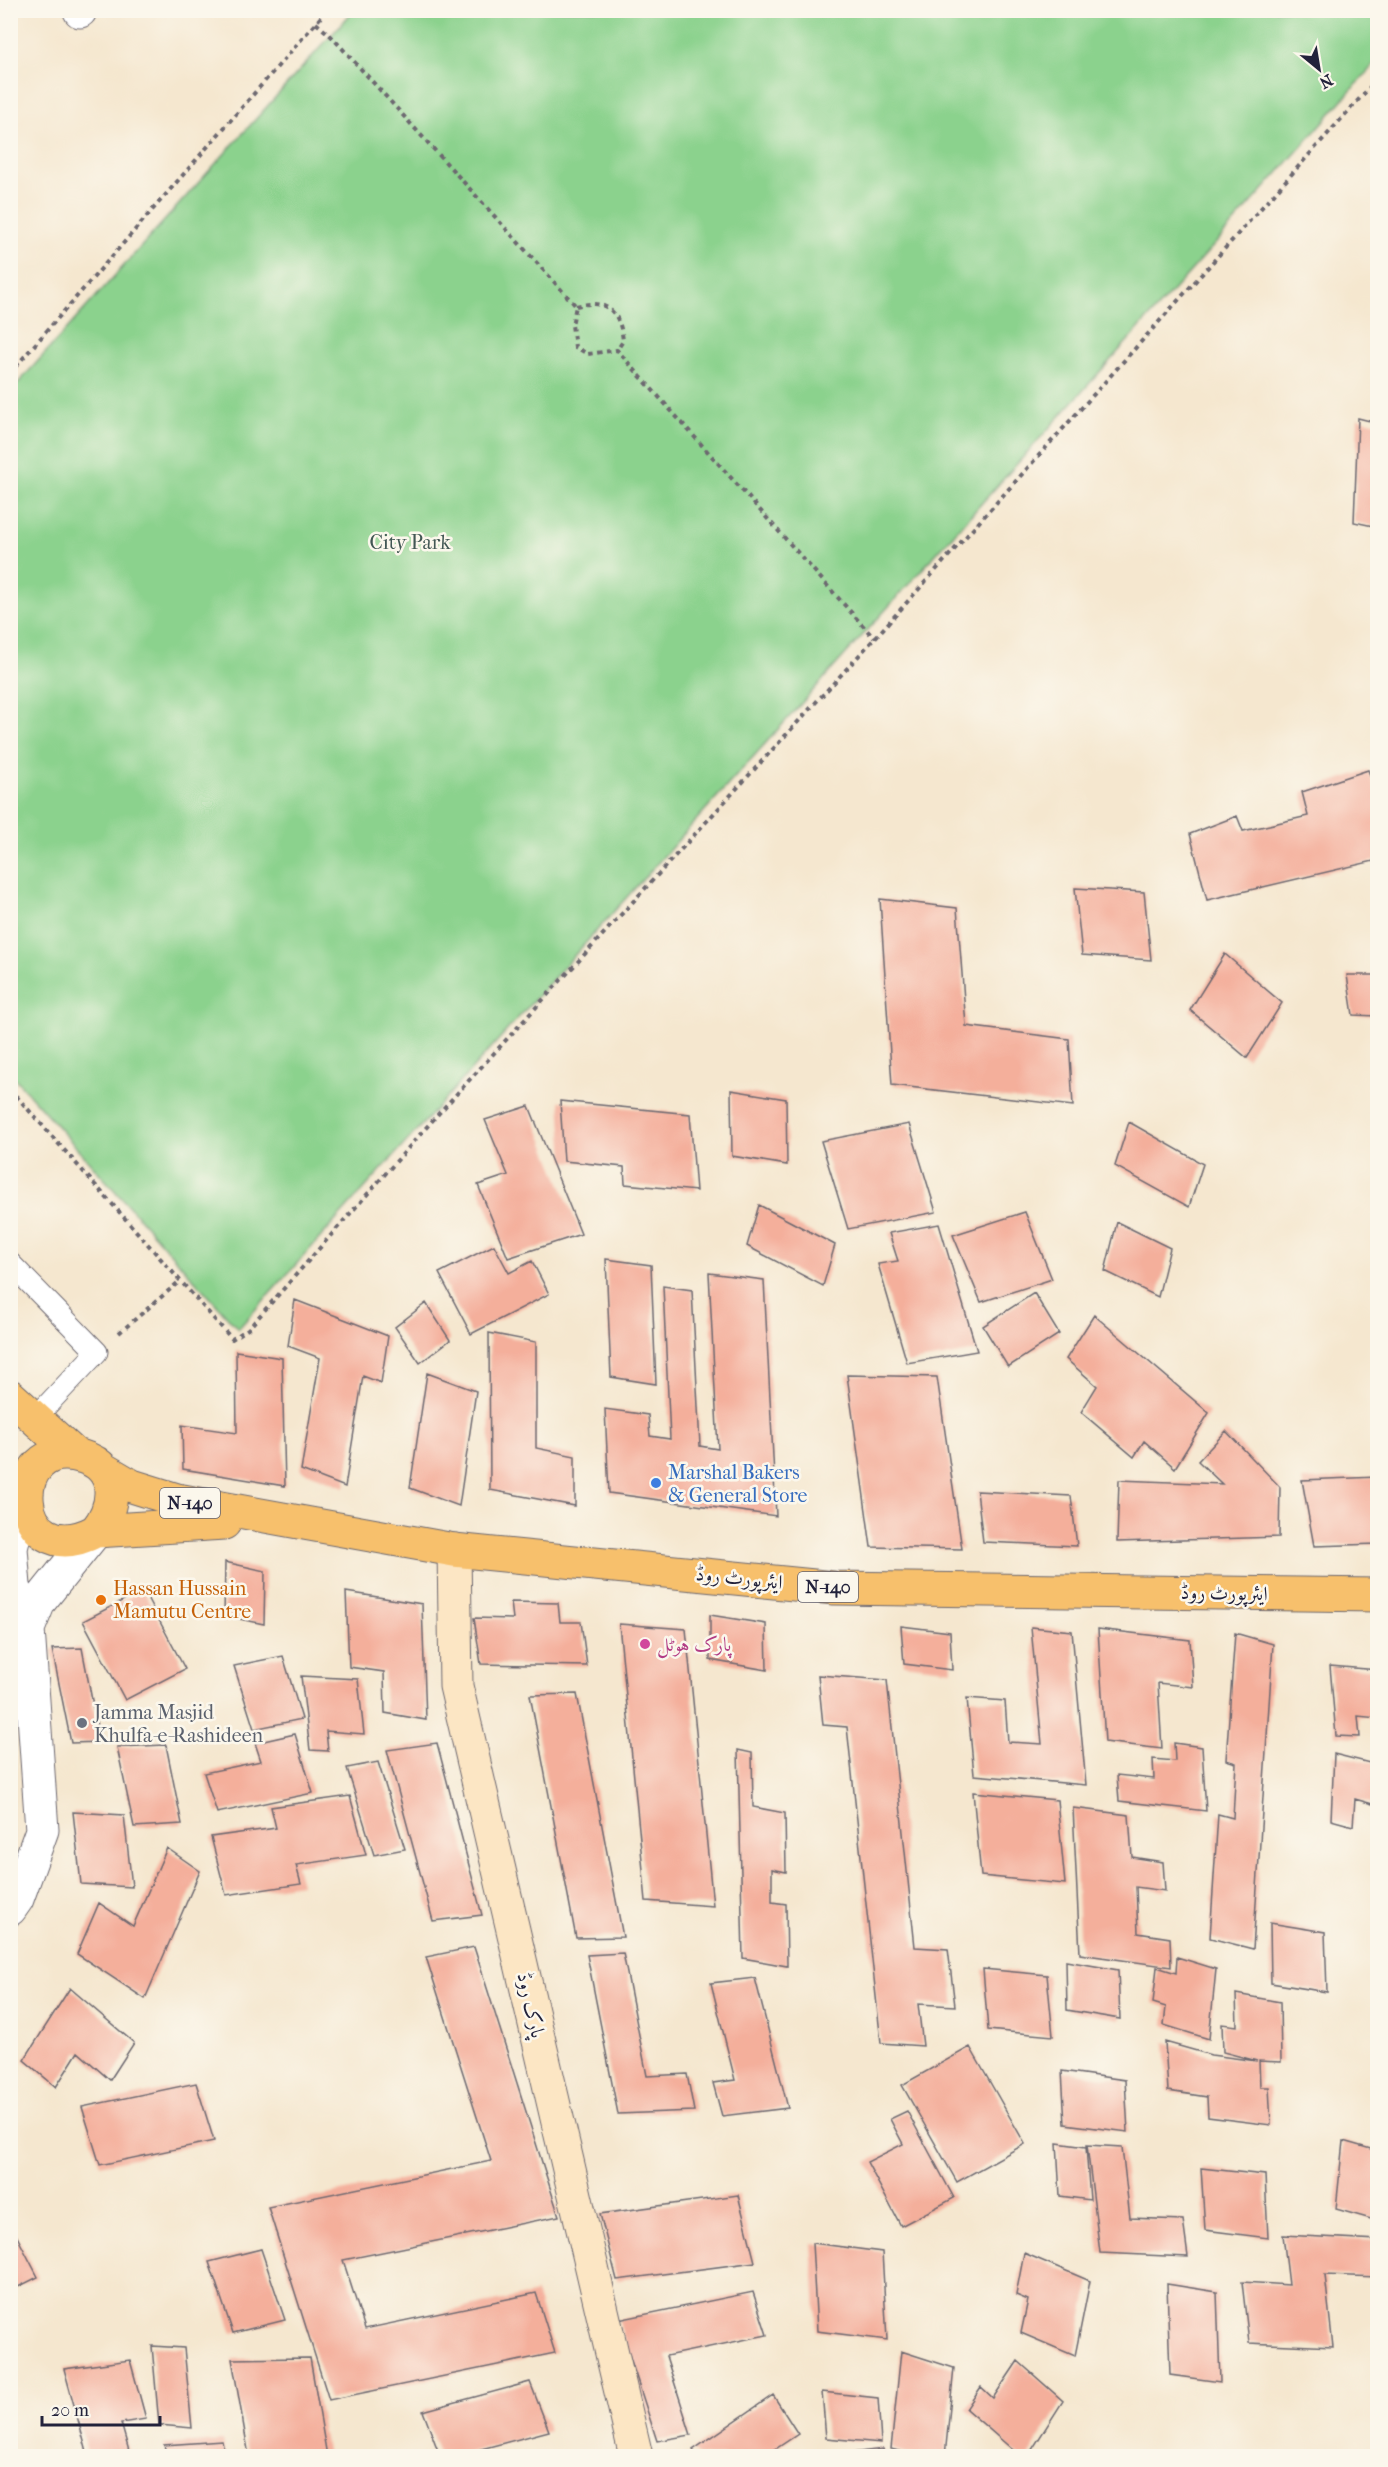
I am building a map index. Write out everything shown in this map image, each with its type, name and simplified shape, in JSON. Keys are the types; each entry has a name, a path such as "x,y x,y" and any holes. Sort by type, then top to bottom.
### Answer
{"highway":[{"name":"N-140","path":"10,1396 74,1454 90,1459 103,1469"},
{"path":"18,1483 31,1476 41,1463 57,1455 74,1454"},
{"path":"96,1531 107,1518 112,1502 111,1485 103,1469"},
{"name":"ایئرپورٹ روڈ","path":"103,1469 132,1486 177,1500 283,1521 454,1550 834,1588 1377,1595"},
{"name":"N-140","path":"18,1483 34,1524 47,1535 64,1540 81,1539 96,1531"},
{"name":"ایئرپورٹ روڈ","path":"96,1531 155,1525 283,1521"}],"main road":[{"name":"پارک روڈ","path":"454,1550 456,1686 636,2457"}],"street":[{"path":"10,1909 17,1899 42,1830 28,1629 14,1586 11,1548 18,1483"},
{"path":"28,1629 39,1602 96,1531"}],"lane":[{"path":"10,1263 97,1352 35,1418"}],"path":[{"path":"10,373 327,10"},
{"path":"316,23 331,36 576,306"},
{"path":"10,1089 232,1339 248,1329 440,1112 874,639 1377,78"},
{"path":"595,302 612,311 622,326 623,341 616,350 588,354 575,347 572,325 576,306 595,302"},
{"path":"616,350 874,639"},
{"path":"97,1352 180,1281"}],"green space":[{"name":"City Park","path":"354,10 1377,10 1378,60 238,1329 11,1074 11,391"}],"building":[{"path":"1358,418 1378,423 1378,527 1354,522"},
{"path":"1368,770 1378,795 1378,860 1207,900 1190,834 1237,816 1243,831 1308,816 1302,792"},
{"path":"1075,888 1144,892 1151,960 1082,955"},
{"path":"880,899 957,908 966,1026 1069,1039 1073,1106 892,1085"},
{"path":"1225,954 1282,1003 1247,1058 1190,1010"},
{"path":"1347,975 1378,975 1378,1016 1353,1015"},
{"path":"731,1090 786,1099 787,1165 732,1156"},
{"path":"560,1101 690,1114 696,1191 625,1184 624,1167 564,1161"},
{"path":"529,1106 581,1234 508,1258 478,1185 508,1175 485,1120"},
{"path":"1129,1122 1203,1164 1189,1207 1115,1166"},
{"path":"909,1124 936,1212 848,1229 821,1141"},
{"path":"759,1205 835,1245 823,1286 747,1246"},
{"path":"1025,1212 1052,1279 981,1302 953,1235"},
{"path":"1117,1222 1170,1248 1158,1297 1105,1271"},
{"path":"939,1224 977,1351 907,1363 878,1264 898,1261 889,1233"},
{"path":"494,1245 509,1273 532,1261 549,1294 471,1334 439,1273"},
{"path":"606,1259 651,1265 656,1384 611,1377"},
{"path":"709,1273 764,1280 776,1516 609,1493 605,1409 648,1415 650,1436 670,1439 663,1286 692,1290 700,1446 718,1449"},
{"path":"1034,1293 1059,1334 1008,1367 983,1326"},
{"path":"295,1300 388,1336 381,1383 363,1376 345,1487 301,1470 320,1358 288,1346"},
{"path":"426,1303 450,1340 420,1363 395,1327"},
{"path":"1094,1315 1209,1413 1175,1468 1144,1441 1134,1457 1081,1412 1097,1386 1066,1359"},
{"path":"489,1333 536,1342 536,1448 575,1456 575,1506 490,1490"},
{"path":"236,1351 282,1358 285,1486 183,1469 182,1425 237,1433"},
{"path":"427,1373 476,1391 459,1506 410,1488"},
{"path":"847,1375 937,1377 962,1549 871,1547"},
{"path":"1226,1431 1280,1487 1279,1537 1117,1542 1119,1480 1222,1484 1198,1461"},
{"path":"1378,1477 1378,1544 1314,1546 1302,1480"},
{"path":"977,1491 1071,1496 1077,1546 983,1542"},
{"path":"225,1562 265,1571 264,1624 224,1616"},
{"path":"143,1590 185,1669 125,1700 83,1621"},
{"path":"346,1592 422,1604 426,1720 385,1713 384,1672 349,1667"},
{"path":"511,1602 558,1603 560,1622 581,1622 587,1666 481,1664 474,1618 513,1619"},
{"path":"710,1615 766,1624 767,1670 710,1660"},
{"path":"619,1624 686,1629 713,1906 646,1901"},
{"path":"901,1626 950,1632 952,1670 904,1664"},
{"path":"1031,1627 1072,1631 1086,1785 974,1775 967,1698 1005,1701 1008,1742 1042,1744"},
{"path":"1098,1629 1190,1640 1193,1687 1158,1683 1162,1749 1105,1742"},
{"path":"1235,1633 1273,1644 1253,1949 1210,1938 1218,1814 1233,1818 1236,1763 1226,1760"},
{"path":"82,1648 100,1742 71,1743 52,1649"},
{"path":"283,1656 302,1719 254,1729 234,1666"},
{"path":"1330,1666 1378,1670 1378,1718 1358,1716 1360,1737 1336,1736"},
{"path":"818,1675 887,1680 915,1947 948,1949 955,2006 918,2004 923,2046 881,2043 847,1727 823,1725"},
{"path":"301,1676 358,1679 364,1734 326,1731 328,1751 310,1750"},
{"path":"577,1694 623,1937 576,1938 530,1695"},
{"path":"295,1734 313,1793 217,1813 204,1773 261,1761 255,1743"},
{"path":"437,1743 482,1915 433,1921 387,1750"},
{"path":"1174,1743 1202,1747 1206,1811 1119,1801 1117,1775 1154,1779 1153,1759 1175,1761"},
{"path":"166,1745 182,1824 134,1827 117,1747"},
{"path":"738,1750 752,1753 753,1807 785,1813 786,1872 772,1869 772,1902 786,1904 787,1966 743,1958"},
{"path":"1334,1754 1378,1765 1376,1805 1355,1799 1353,1826 1331,1820"},
{"path":"378,1762 405,1849 374,1855 347,1768"},
{"path":"973,1792 1057,1800 1065,1884 981,1876"},
{"path":"350,1796 366,1855 296,1865 301,1884 226,1895 211,1837 276,1828 271,1807"},
{"path":"1073,1808 1129,1815 1132,1857 1163,1862 1165,1891 1136,1887 1138,1933 1170,1938 1171,1967 1080,1954"},
{"path":"73,1812 124,1815 132,1887 81,1884"},
{"path":"167,1848 200,1871 145,1999 77,1954 99,1903 133,1926"},
{"path":"1270,1923 1325,1932 1327,1992 1271,1983"},
{"path":"474,1947 559,2216 343,2260 365,2329 536,2293 555,2353 329,2400 268,2207 491,2161 426,1957"},
{"path":"623,1953 647,2076 687,2074 694,2111 618,2114 587,1955"},
{"path":"1177,1957 1216,1969 1209,2039 1164,2025 1166,2007 1153,2003 1157,1967 1176,1973"},
{"path":"1066,1961 1118,1970 1120,2019 1067,2010"},
{"path":"983,1969 1047,1975 1053,2036 988,2030"},
{"path":"755,1978 788,2108 722,2116 713,2083 735,2080 711,1983"},
{"path":"70,1988 134,2043 110,2080 78,2052 56,2087 24,2060"},
{"path":"1236,1994 1280,2002 1281,2062 1259,2061 1260,2087 1269,2087 1271,2125 1208,2117 1207,2097 1168,2091 1165,2042 1211,2055 1257,2061 1223,2052 1222,2024 1237,2026"},
{"path":"970,2047 1025,2144 957,2182 902,2085"},
{"path":"1062,2071 1125,2080 1128,2132 1065,2124"},
{"path":"196,2083 214,2141 100,2165 82,2107"},
{"path":"907,2111 954,2198 901,2226 867,2162 903,2144 890,2119"},
{"path":"1343,2141 1378,2151 1378,2221 1336,2209"},
{"path":"1057,2143 1086,2147 1090,2200 1060,2196"},
{"path":"1087,2145 1122,2147 1130,2218 1183,2220 1188,2257 1100,2253"},
{"path":"1201,2168 1265,2175 1268,2238 1205,2230"},
{"path":"738,2195 755,2262 617,2280 600,2214"},
{"path":"10,2223 38,2277 10,2291"},
{"path":"1283,2235 1378,2240 1378,2277 1325,2275 1333,2347 1249,2343 1242,2282 1289,2285"},
{"path":"812,2243 882,2252 887,2340 817,2331"},
{"path":"261,2249 285,2320 233,2333 209,2262"},
{"path":"1024,2253 1090,2281 1075,2356 1021,2333 1028,2300 1016,2295"},
{"path":"1167,2284 1217,2292 1220,2382 1170,2375"},
{"path":"753,2292 767,2335 666,2356 691,2435 657,2441 618,2320"},
{"path":"152,2346 184,2348 192,2428 159,2425"},
{"path":"901,2351 954,2368 945,2456 916,2456 891,2449"},
{"path":"310,2358 327,2456 249,2456 232,2359"},
{"path":"130,2360 146,2419 121,2423 129,2451 88,2456 64,2369"},
{"path":"1018,2361 1063,2401 1028,2456 1020,2456 966,2409 981,2387 993,2398"},
{"path":"530,2382 549,2431 455,2456 440,2456 423,2411"},
{"path":"822,2392 878,2398 881,2443 826,2438"},
{"path":"773,2395 798,2434 765,2456 698,2456 693,2450"},
{"path":"222,2441 225,2456 167,2456 164,2445"},
{"path":"883,2449 885,2456 836,2456 836,2455"}],"place":[{"name":"Marshal Bakers & General Store","path":"656,1483"},
{"name":"Hassan Hussain Mamutu Centre","path":"101,1600"},
{"name":"پارک ہوٹل","path":"645,1644"},
{"name":"Jamma Masjid Khulfa-e-Rashideen","path":"82,1723"}]}
